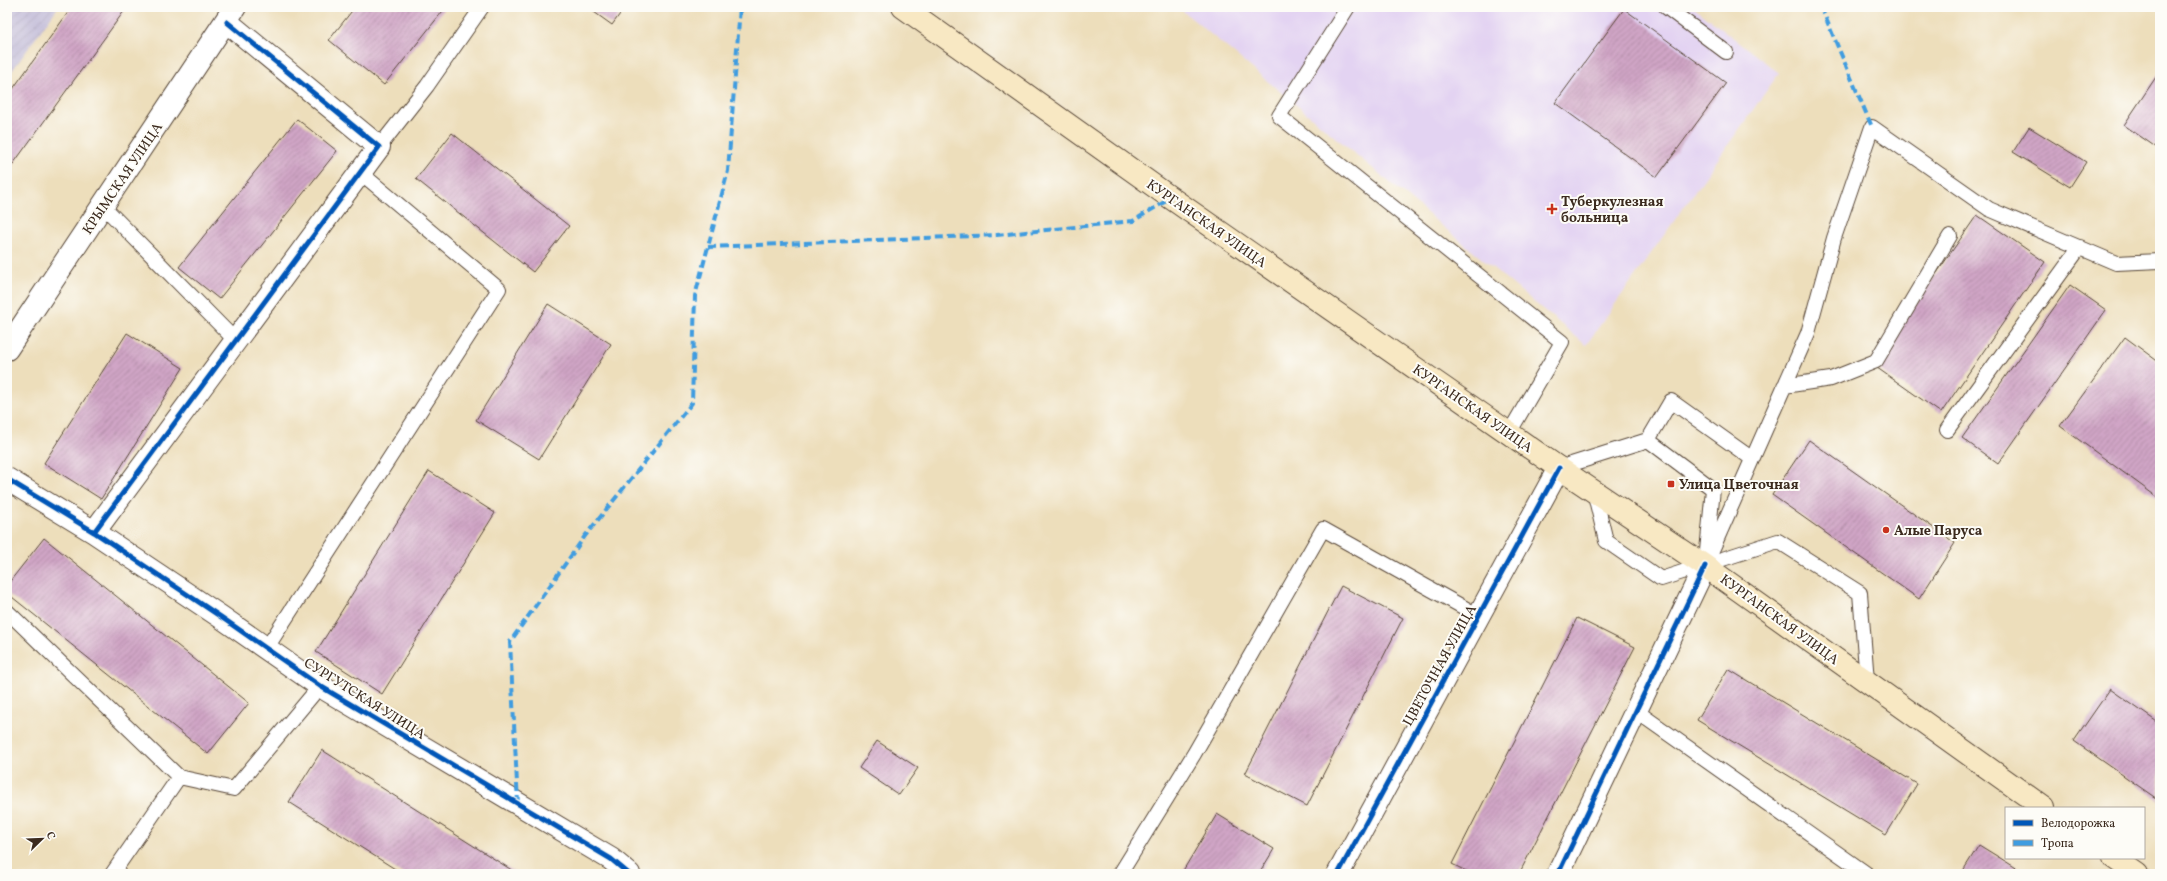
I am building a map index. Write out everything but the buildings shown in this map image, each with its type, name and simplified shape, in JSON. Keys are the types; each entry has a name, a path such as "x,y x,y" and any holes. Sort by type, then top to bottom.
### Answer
{"main road":[{"name":"КУРГАНСКАЯ УЛИЦА","path":"903,7 1178,203 1559,468 1705,566 2043,807"},
{"path":"2115,859 2137,874"}],"street":[{"path":"94,532 361,173 379,146 231,14"},
{"name":"КРЫМСКАЯ УЛИЦА","path":"7,349 231,14"},
{"name":"ЦВЕТОЧНАЯ УЛИЦА","path":"1338,874 1559,468"},
{"name":"СУРГУТСКАЯ УЛИЦА","path":"7,479 94,532 320,686 611,859 629,874"},
{"path":"1558,874 1705,566"}],"lane":[{"path":"379,146 428,86 482,7"},
{"path":"1348,7 1279,116 1562,342 1509,433"},
{"path":"1666,7 1726,52"},
{"path":"1705,566 1751,458 1808,333 1834,238 1872,127 1989,208 2116,263 2160,261"},
{"path":"266,649 499,289 361,173"},
{"path":"103,206 236,342"},
{"path":"1784,386 1831,379 1876,360 1950,236"},
{"path":"1947,430 2080,247"},
{"path":"1559,468 1648,440 1671,401 1751,458"},
{"path":"1648,440 1713,489 1705,566"},
{"path":"1594,491 1606,541 1661,579 1705,566 1778,541 1860,593 1867,681"},
{"path":"1120,874 1194,754 1323,529 1479,616"},
{"path":"7,611 179,777 234,789 320,686"},
{"path":"1636,711 1867,874"},
{"path":"112,874 179,777"}],"shaded area":[{"path":"7,7 58,7 7,78"},
{"name":"Туберкулезная больница","path":"1178,7 1693,7 1779,73 1586,345"}],"marked path":[{"path":"518,804 510,642 585,536 692,403 695,296 728,171 740,7"},
{"path":"1821,7 1872,127"},
{"path":"708,247 997,235 1133,221 1171,198"}],"cycle path":[{"path":"7,479 94,532 379,147 227,22"},
{"path":"1338,874 1559,468"},
{"path":"94,532 221,617 320,686 611,859 629,874"},
{"path":"1558,874 1705,566"}],"place":[{"name":"Туберкулезная больница","path":"1552,209"},
{"name":"Улица Цветочная","path":"1671,484"},
{"name":"Алые Паруса","path":"1886,530"}]}
